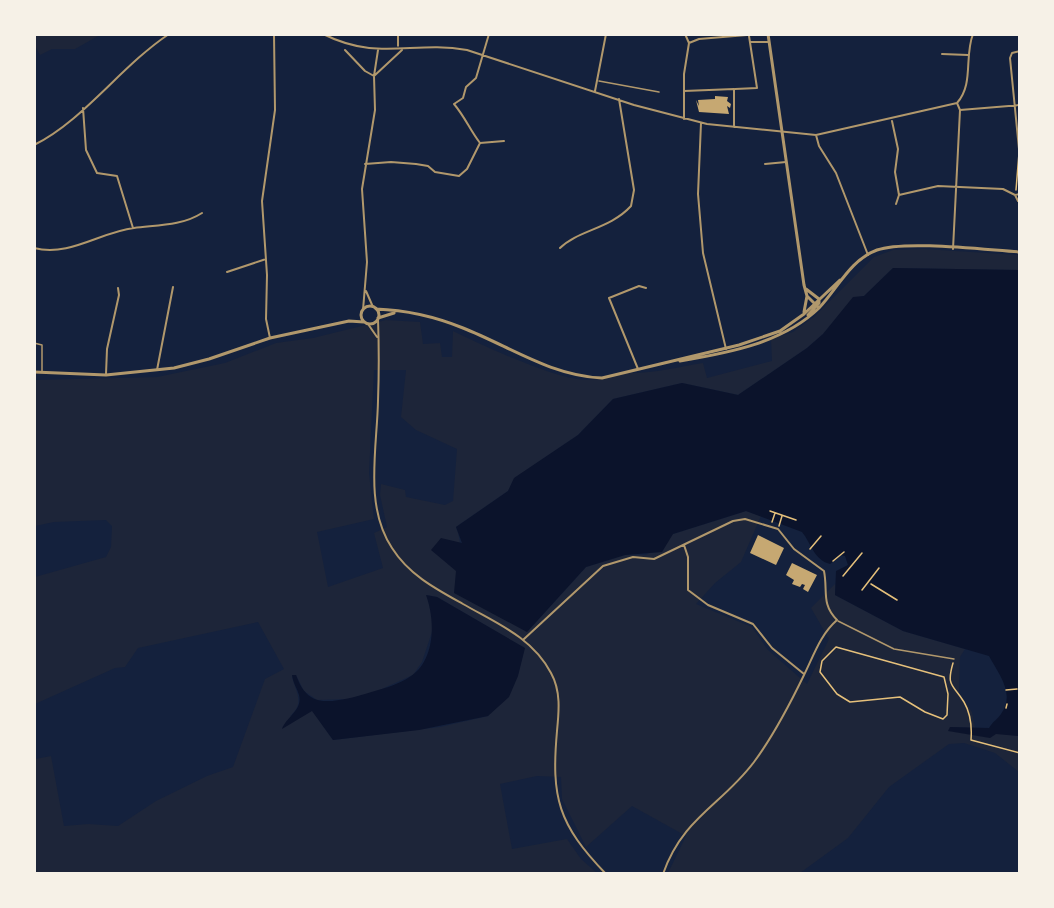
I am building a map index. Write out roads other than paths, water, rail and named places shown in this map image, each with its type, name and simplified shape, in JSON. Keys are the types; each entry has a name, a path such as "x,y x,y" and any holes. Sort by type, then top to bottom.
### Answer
{"street":[{"path":"34,145 48,138 132,62 169,34"},
{"path":"270,338 266,319 266,259 262,201 275,110 274,34"},
{"path":"323,34 360,49 400,50 449,47 684,119 701,123 816,135 957,104 967,86 968,55 973,34"},
{"path":"480,143 454,104 463,98 466,87 476,78 489,34"},
{"path":"595,91 606,35 596,34"},
{"path":"684,119 684,74 689,43 685,34"},
{"path":"689,43 699,39 759,34"},
{"path":"768,34 807,296 804,314"},
{"path":"684,91 757,88 749,36"},
{"path":"750,42 769,42"},
{"path":"345,50 365,71 374,76"},
{"path":"378,50 374,76 375,110 362,189 367,262 362,311 366,323 378,339"},
{"path":"374,76 400,50"},
{"path":"1019,149 1010,58 1012,53 1020,51"},
{"path":"942,54 968,55"},
{"path":"734,89 734,127"},
{"path":"560,248 568,239 595,231 631,206 633,190 619,99"},
{"path":"953,249 960,110 957,104"},
{"path":"960,110 1020,105"},
{"path":"83,108 86,150 97,173 117,176 133,228"},
{"path":"891,120 898,149 895,172 899,195 896,204"},
{"path":"701,123 698,194 703,253 726,350"},
{"path":"816,135 819,146 836,173 868,255"},
{"path":"480,143 504,141"},
{"path":"365,164 391,162 416,164 428,166 435,172 459,176 467,169 480,143"},
{"path":"765,164 786,162"},
{"path":"899,195 938,186 1003,189 1015,195 1018,201"},
{"path":"1015,195 1020,194"},
{"path":"34,248 72,248 133,228 156,228 202,213"},
{"path":"663,364 708,356 780,331 816,306 819,299 868,255 895,247 1020,252"},
{"path":"227,272 266,259"},
{"path":"349,321 362,311 375,308 399,312 462,328 539,363 582,376 602,378 726,350 781,334 807,319 840,280"},
{"path":"639,370 609,298 639,286 646,288"},
{"path":"157,370 173,287"},
{"path":"106,375 107,349 119,295 118,288"},
{"path":"806,289 819,299"},
{"path":"365,290 378,318 375,498 391,548 422,580 524,639 542,658 556,686 558,718 554,772 559,802 578,842 606,873"},
{"path":"807,296 816,306"},
{"path":"34,372 106,375 157,370 209,359 270,338 349,321 366,323 399,312"},
{"path":"524,639 603,566 633,557 654,559 733,521 745,519 778,529 794,549 824,571 824,596 828,612 837,620 823,635 804,675 755,761 737,781 692,822 680,837 663,873"},
{"path":"684,545 688,557 688,590 695,598 728,615 753,624 772,648 804,675"}],"lane":[{"path":"598,81 659,92"},
{"path":"34,343 42,345 42,372"},
{"path":"837,620 894,649 954,659"}]}
